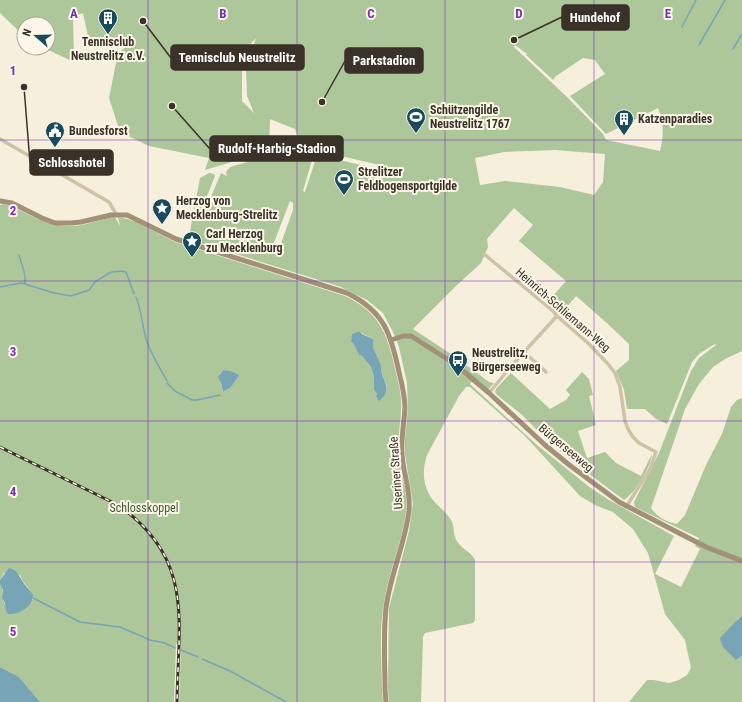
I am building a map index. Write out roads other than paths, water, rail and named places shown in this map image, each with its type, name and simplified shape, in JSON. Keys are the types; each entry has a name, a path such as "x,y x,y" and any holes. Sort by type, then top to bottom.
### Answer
{"main road":[{"name":"Useriner Straße","path":"0,201 4,200 12,203 55,223 81,222 116,214 130,216 176,239 347,293 365,303 375,313 383,324 391,340 404,397 405,409 402,454 409,504 405,530 386,608 386,702"},
{"name":"Bürgerseeweg","path":"391,340 407,335 416,338 461,369 540,441 601,490 626,507 706,547 742,560"}],"street":[{"path":"0,139 109,202 116,214"},
{"name":"Heinrich-Schliemann-Weg","path":"484,254 553,311 586,341 612,368 622,391 625,421 628,429 633,437 640,443 656,452 650,469 626,507"},
{"path":"489,393 557,316"},
{"path":"524,352 546,372"}],"water":[{"path":"359,331 373,339 373,347 381,365 382,375 387,388 384,396 379,401 376,397 377,394 374,389 374,377 371,367 362,356 359,355 351,342 352,334"},
{"path":"223,370 238,374 239,376 231,387 223,392 218,377"},
{"path":"9,568 17,573 33,595 31,603 28,607 21,612 12,614 8,614 6,611 5,603 2,598 3,590 0,584 0,580"},
{"path":"742,615 742,656 736,660 723,647 720,638"},
{"path":"0,667 19,677 40,702 0,702"}],"waterway":[{"path":"682,27 696,0"},
{"path":"699,45 725,0"},
{"path":"733,49 742,34"},
{"path":"19,255 25,275 25,284"},
{"path":"0,287 21,283 54,293 71,296 89,290 95,282 112,272 122,271 126,272 134,294"},
{"path":"136,297 140,308 147,342 167,381"},
{"path":"167,383 175,391 192,400 220,395"},
{"path":"33,598 80,622 120,627 150,640 165,643 175,648"},
{"path":"181,650 198,657"},
{"path":"202,659 230,671 286,702"}],"railway":[{"path":"0,447 118,505 143,526 160,547 171,570 177,593 179,618 177,702"}],"place":[{"name":"Tennisclub Neustrelitz","path":"143,21"},
{"name":"Tennisclub Neustrelitz e.V.","path":"108,35"},
{"name":"Hundehof","path":"514,40"},
{"name":"Schlosshotel","path":"24,87"},
{"name":"Parkstadion","path":"322,102"},
{"name":"Rudolf-Harbig-Stadion","path":"172,106"},
{"name":"Schützengilde Neustrelitz 1767","path":"416,134"},
{"name":"Katzenparadies","path":"624,136"},
{"name":"Bundesforst","path":"55,148"},
{"name":"Strelitzer Feldbogensportgilde","path":"344,196"},
{"name":"Herzog von Mecklenburg-Strelitz","path":"162,225"},
{"name":"Carl Herzog zu Mecklenburg","path":"192,258"},
{"name":"Neustrelitz, Bürgerseeweg","path":"458,377"}],"park label":[{"name":"Schlosskoppel","path":"144,508"}]}
